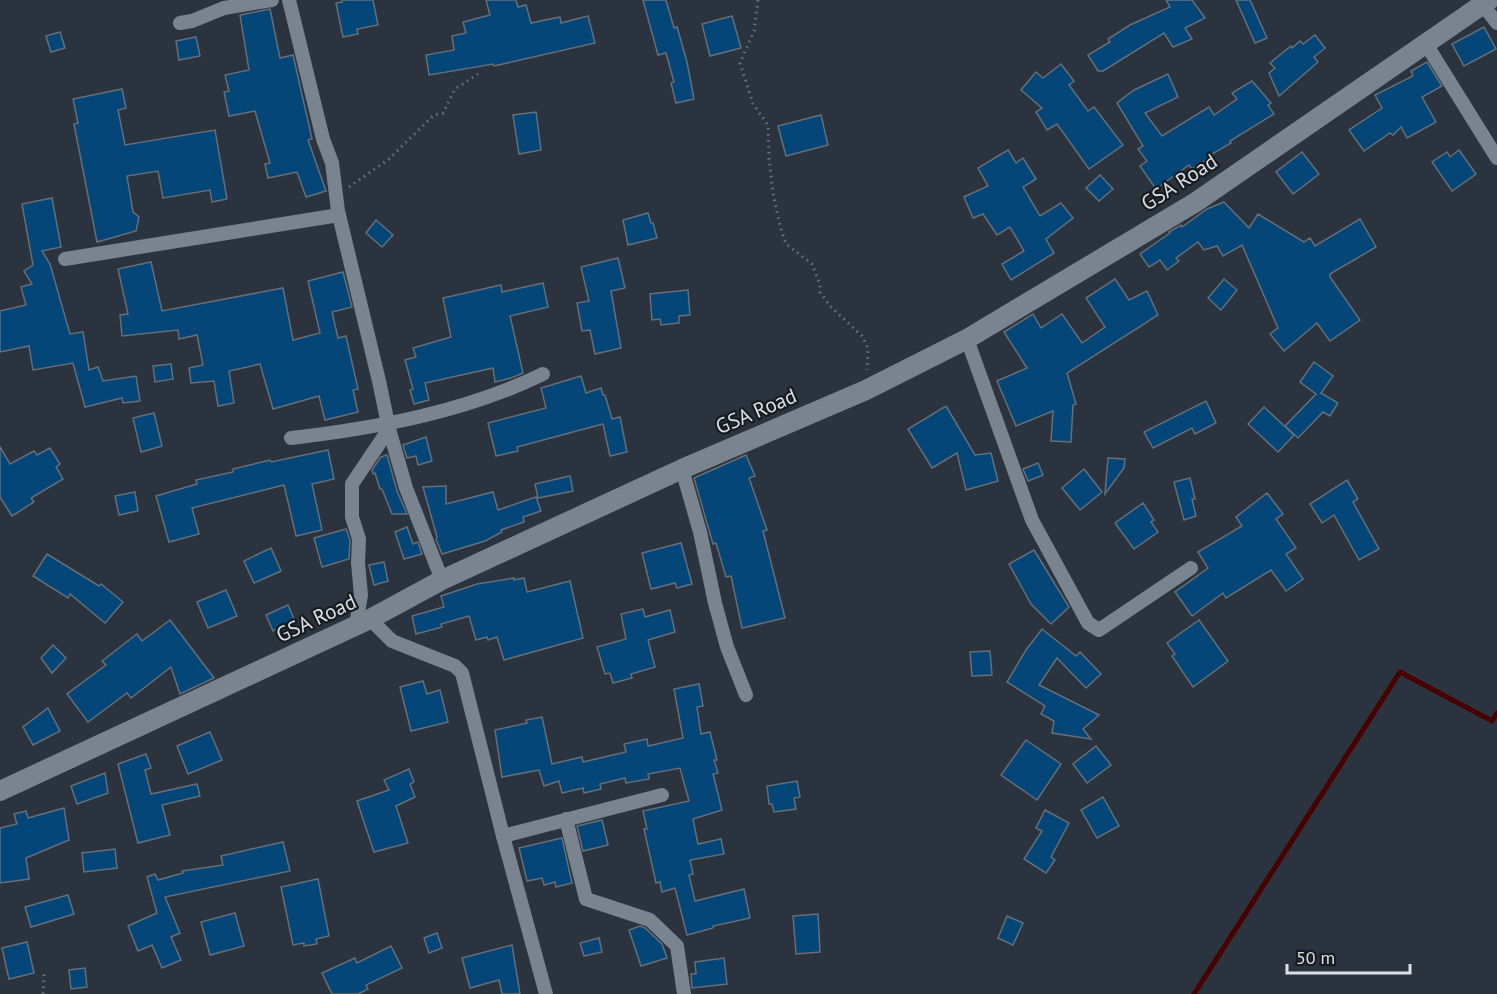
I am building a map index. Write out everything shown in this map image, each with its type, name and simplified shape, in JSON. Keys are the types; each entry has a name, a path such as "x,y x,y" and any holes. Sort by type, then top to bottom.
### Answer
{"street":[{"path":"180,23 192,21 224,8 272,0"},
{"path":"289,0 323,139 332,164 337,208 388,426 406,488 442,580"},
{"path":"1484,2 1497,23"},
{"name":"GSA Road","path":"0,791 363,622 442,580 682,469 866,390 967,339 1196,202 1484,2"},
{"path":"1426,44 1497,158"},
{"path":"65,259 337,208"},
{"path":"967,339 1032,520 1088,623 1099,630 1191,568"},
{"path":"291,438 388,426 509,391 543,374"},
{"path":"388,426 352,484 352,517 359,539 358,563 363,622 392,641 455,666 462,673 546,994"},
{"path":"682,469 700,532 727,647 746,696"},
{"path":"503,836 662,795"},
{"path":"566,819 586,899 650,920 677,946 684,994"}],"path":[{"path":"758,0 754,32 740,63 753,104 768,125 769,158 780,226 786,244 812,264 820,292 830,306 862,336 868,348 866,390"},
{"path":"337,208 349,187 389,159 435,116 443,113 455,89 478,74"},
{"path":"43,994 44,974"}],"building":[{"path":"342,0 373,0 378,25 357,29 358,34 343,37 336,3"},
{"path":"486,0 516,0 518,7 526,5 531,23 560,17 561,23 588,16 595,43 494,66 493,64 429,75 426,55 454,50 452,36 466,33 463,22 490,15"},
{"path":"643,0 666,0 687,62 694,99 676,103 671,83 674,82 666,53 658,55"},
{"path":"1166,0 1192,0 1205,18 1185,28 1192,39 1173,47 1164,33 1103,71 1098,71 1088,55 1110,42 1108,39 1130,25 1170,7"},
{"path":"1236,0 1250,0 1267,38 1255,43"},
{"path":"270,9 280,58 293,55 312,139 308,140 326,191 306,197 297,172 268,178 265,164 270,163 255,111 229,116 224,92 229,91 225,75 249,70 240,15"},
{"path":"732,16 741,48 710,56 702,24"},
{"path":"1484,27 1496,49 1464,66 1452,44"},
{"path":"60,32 65,48 51,52 46,36"},
{"path":"1315,35 1325,48 1314,57 1318,62 1279,96 1269,73 1275,68 1270,63 1291,46 1292,48 1300,41 1303,44"},
{"path":"196,37 200,56 179,60 176,41"},
{"path":"1427,62 1442,86 1422,97 1436,122 1407,138 1401,127 1393,135 1390,133 1364,151 1349,130 1382,108 1375,95 1413,76 1411,71"},
{"path":"1061,64 1074,81 1069,85 1088,111 1094,107 1123,145 1089,169 1057,124 1047,130 1036,112 1042,108 1021,90 1036,72 1043,78"},
{"path":"1168,74 1178,97 1145,113 1162,136 1209,107 1214,115 1237,99 1232,93 1252,81 1271,103 1268,105 1274,114 1230,141 1231,143 1212,154 1213,156 1192,169 1189,165 1156,189 1140,166 1147,161 1138,149 1143,146 1117,103 1134,90"},
{"path":"122,89 126,108 118,110 125,145 215,130 227,199 212,202 210,190 163,198 158,171 127,176 133,212 139,217 136,231 97,242 74,124 78,123 73,99"},
{"path":"536,112 541,150 519,154 513,115"},
{"path":"821,115 828,145 786,156 778,126"},
{"path":"1008,150 1016,163 1023,158 1036,179 1023,187 1040,216 1061,203 1073,218 1046,239 1054,253 1011,280 1002,264 1024,251 1010,227 997,235 983,214 973,218 964,197 988,186 978,168"},
{"path":"1459,150 1476,174 1452,191 1432,162 1447,152 1450,157"},
{"path":"1302,152 1319,174 1293,194 1276,172"},
{"path":"1100,175 1113,189 1099,201 1086,188"},
{"path":"52,198 61,247 42,251 50,264 70,334 83,332 89,370 98,367 103,381 136,376 140,401 123,403 122,398 85,407 73,363 33,370 29,346 0,352 0,311 26,305 21,287 32,284 24,271 33,265 22,204"},
{"path":"1224,202 1249,228 1258,214 1304,242 1310,238 1315,246 1360,219 1376,247 1330,274 1330,277 1360,320 1330,341 1317,323 1284,351 1270,334 1278,328 1242,245 1223,256 1217,246 1204,250 1198,242 1176,258 1179,261 1167,270 1160,260 1149,267 1140,254 1169,232 1181,225 1182,227 1207,209"},
{"path":"648,213 657,238 628,245 623,220"},
{"path":"376,220 393,235 382,247 366,233"},
{"path":"618,258 625,288 611,291 621,348 595,354 590,330 582,331 577,303 589,301 581,267"},
{"path":"151,262 162,311 283,288 293,340 320,333 308,281 343,272 352,307 332,312 338,338 346,336 358,389 353,390 358,412 325,420 319,396 273,409 260,364 229,371 234,403 218,406 214,381 191,383 189,368 203,365 197,335 179,339 178,330 122,336 120,315 128,314 118,269"},
{"path":"1115,279 1129,300 1147,291 1158,315 1067,373 1076,404 1073,405 1071,442 1051,441 1053,411 1016,426 997,381 1027,368 1004,332 1033,314 1041,328 1062,314 1082,343 1105,327 1086,298"},
{"path":"1224,279 1237,290 1221,310 1208,298"},
{"path":"543,283 548,307 510,316 523,373 495,382 493,368 425,383 429,400 414,404 410,390 413,389 405,360 416,357 413,348 451,337 443,298 501,285 502,292"},
{"path":"688,290 690,315 679,316 679,323 661,325 660,319 652,320 650,294"},
{"path":"1314,362 1333,376 1321,393 1338,403 1330,416 1323,412 1298,438 1285,426 1316,394 1300,382"},
{"path":"171,364 173,379 155,382 153,366"},
{"path":"581,376 586,393 601,388 612,419 620,417 627,452 610,456 603,424 517,447 518,451 496,456 488,423 546,408 541,388"},
{"path":"1206,401 1216,423 1195,434 1192,428 1153,448 1144,432"},
{"path":"946,406 975,455 991,453 998,481 966,490 957,453 932,468 908,429"},
{"path":"1264,407 1294,435 1278,452 1248,424"},
{"path":"154,413 162,446 141,452 133,418"},
{"path":"426,437 432,461 418,465 416,456 407,458 403,445"},
{"path":"0,447 10,464 34,451 37,455 50,448 60,464 56,467 63,479 31,498 34,502 12,516 0,497"},
{"path":"328,450 334,479 312,484 322,530 296,536 284,485 192,508 199,534 169,542 156,496 197,484 196,480 233,472 233,469"},
{"path":"387,455 397,491 407,514 392,514 375,473 373,474 372,470 381,457"},
{"path":"746,455 755,476 749,478 767,530 763,531 785,618 742,628 731,576 726,577 716,543 713,544 694,478"},
{"path":"1108,458 1125,459 1124,468 1105,494"},
{"path":"1038,463 1043,475 1028,481 1023,469"},
{"path":"1084,469 1102,492 1080,510 1062,488"},
{"path":"570,476 573,491 538,498 535,484"},
{"path":"1190,478 1196,516 1184,520 1174,482"},
{"path":"1347,480 1358,499 1353,502 1379,549 1359,560 1334,515 1322,523 1310,504"},
{"path":"446,486 446,504 493,492 498,510 536,497 541,511 523,517 524,522 501,530 502,532 485,541 442,554 423,487"},
{"path":"135,492 138,511 119,515 115,496"},
{"path":"1267,493 1283,514 1276,519 1296,548 1286,554 1303,579 1286,591 1271,570 1226,598 1223,593 1192,616 1175,592 1208,568 1198,552 1242,526 1236,517"},
{"path":"1143,503 1154,520 1151,522 1158,532 1134,549 1115,523"},
{"path":"407,527 413,544 418,542 422,554 404,559 395,532"},
{"path":"346,529 350,540 349,559 322,567 314,538"},
{"path":"681,543 692,584 677,588 675,583 651,589 642,553"},
{"path":"271,548 281,571 254,583 244,561"},
{"path":"1034,550 1069,607 1051,624 1031,604 1009,564"},
{"path":"47,554 99,586 101,584 123,602 105,623 70,594 68,598 33,576"},
{"path":"384,562 388,581 374,585 369,565"},
{"path":"514,578 514,580 524,578 527,592 570,581 583,638 504,660 497,637 476,640 469,616 416,634 412,616 444,607 441,596 477,584"},
{"path":"226,590 237,616 208,628 197,602"},
{"path":"288,605 295,621 273,631 266,615"},
{"path":"643,609 645,617 670,610 675,632 648,640 655,667 631,674 632,678 613,683 610,673 605,674 597,647 626,639 621,614"},
{"path":"170,620 214,678 180,694 171,667 131,698 127,693 88,722 67,694 106,665 102,661 137,634 142,641"},
{"path":"1199,620 1228,661 1193,687 1172,656 1175,654 1167,643"},
{"path":"1042,629 1076,656 1080,652 1101,674 1086,688 1057,658 1039,685 1099,715 1083,729 1091,739 1052,733 1054,721 1041,714 1045,706 1007,682"},
{"path":"53,645 66,658 52,673 41,658"},
{"path":"990,651 992,675 972,676 970,652"},
{"path":"423,681 427,694 440,690 448,722 411,731 400,687"},
{"path":"699,684 703,706 697,707 701,734 710,732 718,773 713,774 722,810 693,819 698,844 721,839 724,854 690,860 693,874 689,875 695,901 744,889 750,918 713,926 713,928 687,935 675,888 662,892 660,882 656,883 644,829 647,829 643,811 689,801 680,768 648,774 649,779 626,783 625,778 600,784 601,789 584,793 583,788 562,793 559,781 544,786 539,770 502,777 495,730 542,717 552,764 582,757 583,762 626,752 624,744 647,739 648,746 683,738 674,689"},
{"path":"48,708 60,731 33,745 23,727"},
{"path":"210,732 222,760 188,774 177,746"},
{"path":"1026,740 1061,764 1037,800 1001,775"},
{"path":"1096,746 1111,765 1087,783 1073,764"},
{"path":"146,754 151,768 145,770 151,794 197,784 200,796 162,805 170,835 138,843 118,764"},
{"path":"409,769 414,782 410,784 415,797 396,806 408,843 374,852 357,801 389,790 384,780"},
{"path":"105,773 108,793 77,804 71,786"},
{"path":"797,781 800,797 794,798 796,809 774,812 772,804 769,804 767,786"},
{"path":"1103,797 1119,826 1097,838 1081,810"},
{"path":"64,808 69,840 26,858 29,879 0,883 0,828 17,824 14,814 26,811 28,818"},
{"path":"1045,810 1069,823 1051,857 1055,860 1046,873 1024,859 1042,831 1036,828"},
{"path":"602,820 608,845 583,851 577,826"},
{"path":"562,838 572,883 556,887 555,882 544,885 542,878 527,881 519,848"},
{"path":"283,842 290,871 165,897 180,933 171,937 181,960 162,968 152,945 138,951 128,926 157,913 147,877 155,874 158,880 183,873 182,871 223,865 221,856"},
{"path":"115,849 117,868 84,872 82,853"},
{"path":"318,879 329,936 316,939 317,944 293,945 281,887"},
{"path":"68,895 74,914 31,927 25,907"},
{"path":"235,913 244,946 210,955 201,922"},
{"path":"818,914 820,952 796,954 793,916"},
{"path":"1007,916 1023,923 1013,945 998,938"},
{"path":"640,926 662,944 667,958 641,966 629,930"},
{"path":"437,933 442,948 429,953 424,938"},
{"path":"599,938 602,952 584,956 580,943"},
{"path":"27,942 34,973 9,979 2,948"},
{"path":"512,945 520,994 502,994 499,980 470,988 462,958"},
{"path":"391,946 402,968 366,985 368,989 358,994 332,994 322,973 355,958 357,963"},
{"path":"724,958 727,984 692,988 691,974 696,974 695,962"},
{"path":"85,968 87,987 71,989 69,970"}],"waterway":[{"path":"1194,994 1400,672 1492,721 1497,713"}]}
